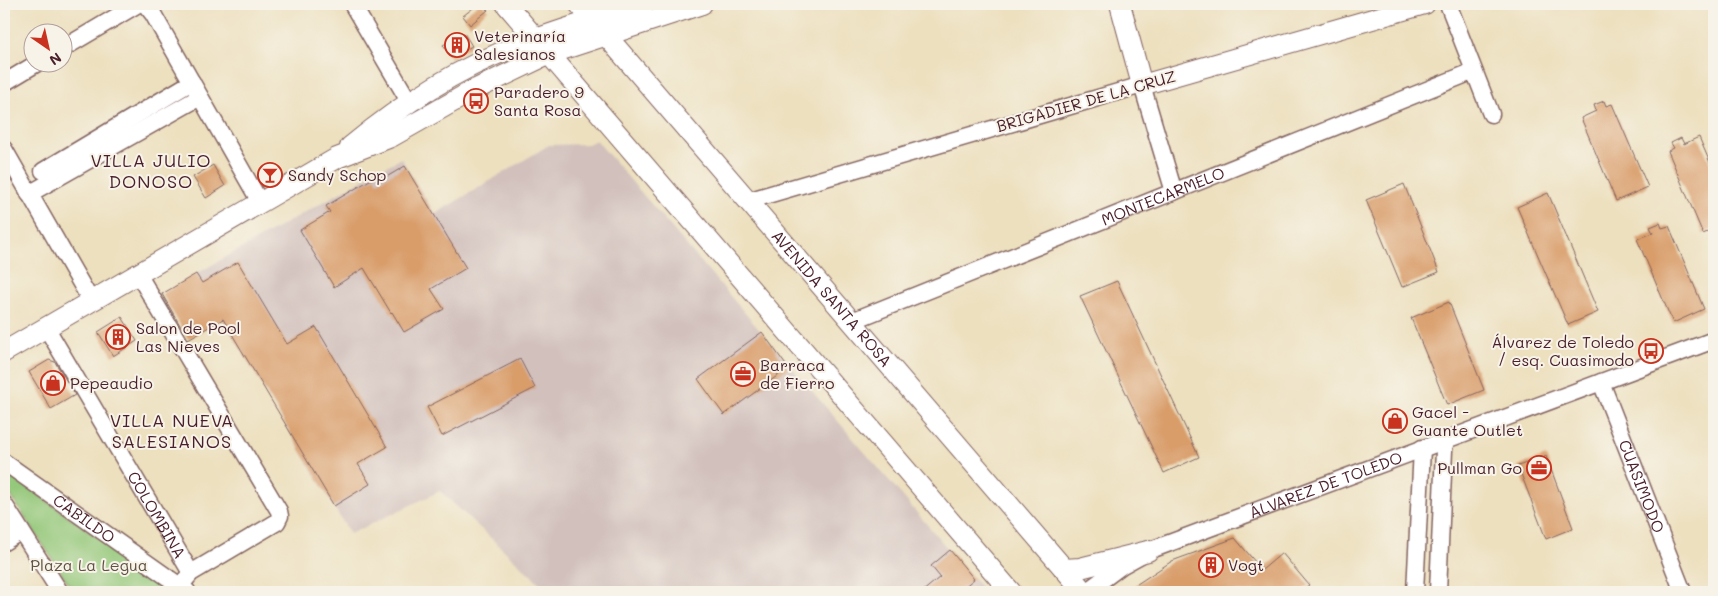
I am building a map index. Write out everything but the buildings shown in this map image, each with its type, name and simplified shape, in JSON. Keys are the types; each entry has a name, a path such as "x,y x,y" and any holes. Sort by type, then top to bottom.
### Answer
{"main road":[{"path":"506,4 1011,592"},
{"name":"AVENIDA SANTA ROSA","path":"579,4 1085,592"},
{"path":"4,352 337,158 391,137 472,91 549,54 577,45 599,28 644,4"},
{"path":"337,158 410,102 476,65 536,39 564,30 599,28 702,4"},
{"path":"1120,4 1142,85"},
{"name":"BRIGADIER DE LA CRUZ","path":"1142,85 1425,4"},
{"path":"1064,569 1080,568 1148,550"}],"street":[{"path":"72,42 138,4"},
{"path":"145,4 153,14 260,202"},
{"path":"352,4 410,102"},
{"path":"1448,4 1491,114"},
{"name":"MONTECARMELO","path":"852,321 1474,71"},
{"path":"4,83 22,72"},
{"path":"30,194 73,162 192,82"},
{"path":"1142,85 1174,192"},
{"name":"BRIGADIER DE LA CRUZ","path":"748,200 1142,85"},
{"path":"43,171 73,162 200,97"},
{"path":"4,150 91,301"},
{"path":"138,274 279,511 280,516 277,522 191,573 180,590"},
{"name":"COLOMBINA","path":"46,327 191,573"},
{"name":"ÁLVAREZ DE TOLEDO","path":"1085,592 1121,566 1148,550 1714,340"},
{"name":"CUASIMODO","path":"1601,382 1683,592"},
{"path":"1438,592 1446,440"},
{"path":"1415,592 1422,448"},
{"name":"CABILDO","path":"4,462 180,590"},
{"path":"4,504 60,592"},
{"path":"4,542 21,531"}],"shaded area":[{"path":"596,140 985,592 549,592 440,491 350,534 196,274 401,158 435,214 549,145 588,144"}],"green space":[{"name":"Plaza La Legua","path":"4,470 166,587 158,592 74,592 4,485"}],"place":[{"name":"Veterinaría Salesianos","path":"457,45"},
{"name":"Paradero 9 Santa Rosa","path":"476,101"},
{"name":"Sandy Schop","path":"270,175"},
{"name":"Salon de Pool Las Nieves","path":"118,337"},
{"name":"Álvarez de Toledo / esq. Cuasimodo","path":"1651,351"},
{"name":"Barraca de Fierro","path":"743,374"},
{"name":"Pepeaudio","path":"53,383"},
{"name":"Gacel - Guante Outlet","path":"1395,421"},
{"name":"Pullman Go","path":"1539,468"},
{"name":"Vogt","path":"1211,565"}],"district":[{"name":"VILLA JULIO DONOSO","path":"151,171"},
{"name":"VILLA NUEVA SALESIANOS","path":"172,431"}]}
